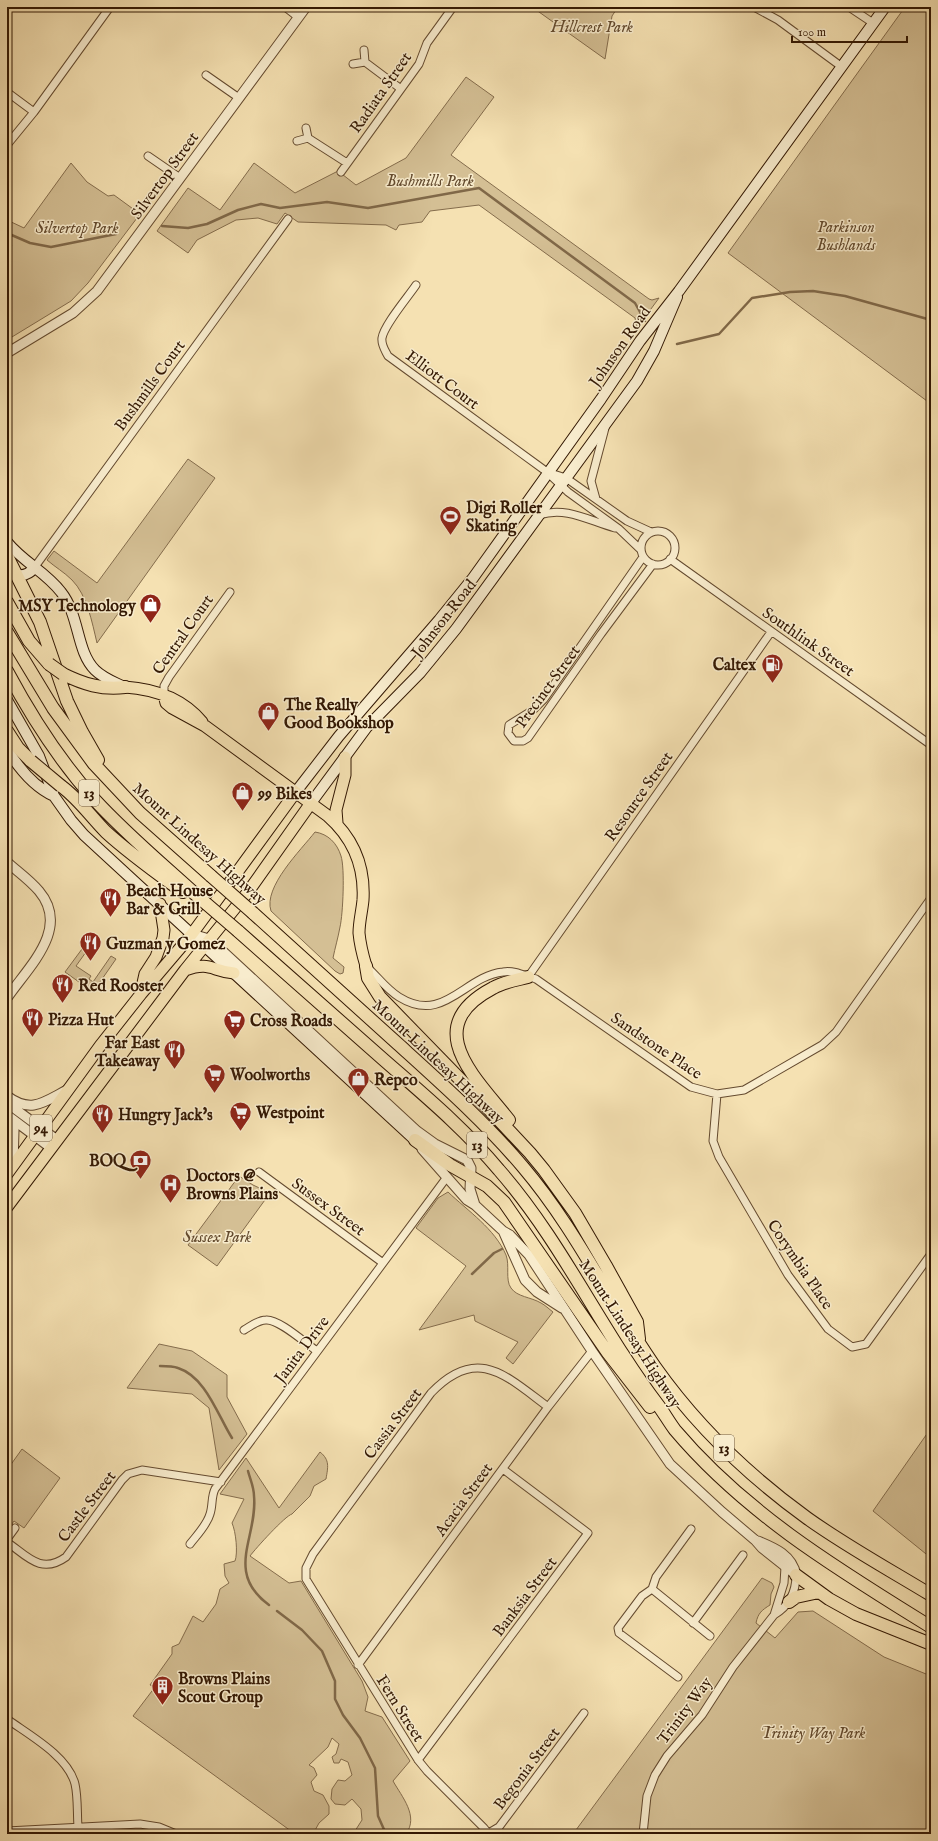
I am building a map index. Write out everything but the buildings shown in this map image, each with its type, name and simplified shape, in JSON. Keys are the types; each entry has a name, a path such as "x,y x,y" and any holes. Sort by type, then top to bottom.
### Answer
{"highway":[{"path":"7,556 12,573 40,622 67,701 105,775"},
{"path":"7,602 29,642 49,664 74,680 97,687 109,689 125,687"},
{"name":"Mount Lindesay Highway","path":"7,632 72,736 94,764 140,813 443,1085 502,1143 525,1168 565,1223 639,1344 676,1394 716,1440 780,1498 828,1532 931,1595"},
{"name":"Mount Lindesay Highway","path":"7,670 29,711 62,760 94,799 129,835 437,1106 500,1170 518,1192 551,1239 620,1351 674,1429 702,1459 777,1527 814,1553 931,1627"},
{"path":"7,731 18,748 58,791 75,797 106,832 135,857 185,894 196,894"},
{"path":"366,966 368,978 375,990 390,1009 530,1153 557,1187 590,1238 637,1322 639,1344"},
{"path":"528,977 494,987 470,1004 458,1023 456,1038 462,1058 522,1137 530,1153"},
{"path":"415,1140 444,1161 487,1186 504,1202 620,1370 662,1420 674,1429"},
{"path":"796,1575 819,1592 866,1618 931,1644"},
{"path":"789,1602 796,1597 819,1592"}],"main road":[{"name":"Johnson Road","path":"192,934 295,793 339,736 424,638 473,578 547,472 601,399 640,341 679,291 885,7"},
{"name":"Johnson Road","path":"207,942 248,892 310,803 367,727 420,673 456,629 637,381 654,351 675,304 679,291"},
{"path":"7,542 22,558 55,585 67,600 73,612 81,646 89,663 101,676 125,687 145,689 164,695"},
{"path":"12,573 23,576 34,568"},
{"name":"Central Court","path":"164,695 175,699 194,712 205,726 295,793"},
{"path":"7,700 58,791 63,810 84,835 192,934 207,942 234,973 415,1140"},
{"path":"7,749 27,775 46,792 58,791"},
{"path":"337,823 336,810 345,775 345,757"},
{"path":"295,793 337,823 350,840 361,869 363,886 359,934 366,966"},
{"path":"141,994 145,974 156,957 163,938 164,930 160,904"},
{"name":"94","path":"10,1170 68,1090 141,994 192,934"},
{"name":"94","path":"7,1207 207,942"},
{"path":"185,970 196,966 206,965 224,972 234,973"}],"street":[{"path":"7,145 34,112 110,7"},
{"path":"285,7 298,17"},
{"name":"Silvertop Street","path":"7,353 73,313 98,291 306,7"},
{"name":"Radiata Street","path":"341,172 419,64 427,43 453,7"},
{"path":"754,7 778,20 842,67"},
{"path":"849,7 873,23"},
{"path":"364,50 364,62"},
{"path":"353,64 364,62 401,89"},
{"path":"206,75 239,98"},
{"path":"7,92 34,112"},
{"path":"306,128 308,138 347,163"},
{"path":"297,142 308,138"},
{"path":"148,156 180,178"},
{"name":"Bushmills Court","path":"34,568 288,219"},
{"name":"Elliott Court","path":"416,286 386,328 382,338 383,347 388,356 547,472"},
{"path":"596,499 592,485 592,475 607,422"},
{"path":"547,472 596,499 627,521 651,532 665,532 672,539 675,549 670,560 663,564 653,564 619,529 563,482"},
{"path":"539,514 550,511 570,512 619,529"},
{"path":"642,554 643,539 651,532"},
{"name":"Precinct Street","path":"642,554 620,590 544,699 533,710 510,725 508,729 508,736 514,742 523,741 528,738 653,564"},
{"name":"Southlink Street","path":"670,560 931,745"},
{"path":"620,590 629,597"},
{"name":"Central Court","path":"164,695 164,686 168,677 230,592"},
{"name":"Resource Street","path":"528,977 771,632"},
{"path":"7,862 39,891 48,907 51,922 45,945 7,998"},
{"name":"Sandstone Place","path":"366,966 387,989 414,1004 424,1006 448,1000 494,973 514,971 542,982 691,1087 717,1094 744,1090 822,1044 836,1032 931,898"},
{"path":"207,942 417,1132 435,1144 467,1160 471,1168 470,1189 475,1204"},
{"path":"7,1096 20,1104 32,1106 40,1104 68,1090"},
{"name":"Corymbia Place","path":"717,1094 714,1141 719,1158 788,1276 828,1329 852,1347 866,1344 931,1254"},
{"path":"7,1104 38,1132 54,1144"},
{"path":"8,1116 38,1132"},
{"path":"8,1116 14,1130 10,1170"},
{"path":"415,1140 467,1200 475,1204 529,1254 592,1351 670,1464 762,1548 796,1575"},
{"name":"Sussex Street","path":"258,1172 383,1263"},
{"name":"Janita Drive","path":"190,1544 206,1522 210,1513 213,1494 221,1482 447,1178"},
{"path":"503,1231 522,1275 531,1286 565,1310"},
{"path":"531,1286 536,1282 540,1270"},
{"path":"244,1330 259,1321 268,1319 276,1322 317,1351"},
{"name":"Acacia Street","path":"358,1665 548,1407 592,1351"},
{"name":"Cassia Street","path":"309,1584 306,1579 306,1568 313,1554 431,1393 443,1380 455,1372 474,1368 491,1369 508,1377 548,1407"},
{"name":"Banksia Street","path":"418,1760 588,1533 503,1469"},
{"name":"Castle Street","path":"16,1528 7,1540 39,1564 50,1566 58,1563 66,1557 122,1480 128,1474 142,1470 221,1482"},
{"path":"678,1677 619,1633 618,1628 642,1596 652,1589 656,1577 691,1529"},
{"path":"755,1540 782,1552 791,1561 796,1575 795,1588 789,1602"},
{"path":"693,1623 743,1555"},
{"name":"Trinity Way","path":"643,1834 647,1796 655,1775 667,1756 702,1716 733,1667 774,1615 784,1583 785,1567"},
{"name":"Fern Street","path":"309,1584 418,1760 426,1771 488,1833"},
{"path":"652,1589 710,1636"},
{"name":"Trinity Way","path":"774,1615 783,1610 789,1602"},
{"name":"Begonia Street","path":"488,1833 499,1828 584,1713"},
{"path":"7,1719 58,1757 69,1769 75,1784 78,1827"},
{"path":"7,1831 140,1824 159,1826 176,1834"}],"green space":[{"name":"Hillcrest Park","path":"532,7 618,7 612,16 605,59"},
{"name":"Parkinson Bushlands","path":"905,7 931,7 931,404 728,253"},
{"name":"Bushmills Park","path":"466,77 494,97 451,155 649,299 652,300 659,298 637,328 635,318 479,205 430,211 422,222 399,225 396,230 386,225 298,222 285,213 277,224 258,218 236,220 197,240 188,253 157,231 188,188 220,210 254,163 295,193 338,171 356,185 406,158"},
{"name":"Silvertop Park","path":"71,163 87,182 108,196 114,195 140,214 88,283 71,301 7,340 7,251 12,245 7,242 7,220 24,228"},
{"path":"188,459 215,478 97,643 82,593 66,574 47,560 54,551 97,583"},
{"path":"315,832 328,837 337,847 341,856 343,880 342,912 333,958 344,967 343,973 340,974 271,911 270,901 278,880"},
{"path":"82,949 86,952 76,966 91,976 89,979 93,982 111,956 116,959 93,992 65,972"},
{"name":"Sussex Park","path":"239,1176 270,1193 217,1266 188,1245"},
{"path":"448,1192 488,1229 501,1246 508,1263 508,1281 511,1288 520,1295 541,1303 553,1312 513,1364 506,1358 518,1342 475,1321 474,1315 419,1330 466,1266 416,1228 438,1198"},
{"path":"159,1344 192,1351 227,1375 227,1397 247,1434 219,1470 209,1408 192,1394 127,1388"},
{"path":"931,1428 931,1558 873,1511"},
{"path":"22,1449 60,1478 24,1528 14,1521 7,1531 7,1470"},
{"path":"320,1452 327,1461 328,1467 326,1479 314,1486 310,1496 292,1514 277,1526 250,1556 289,1583 301,1581 362,1681 368,1697 365,1711 382,1717 410,1761 393,1781 408,1807 410,1814 410,1827 406,1834 353,1834 362,1820 361,1809 352,1799 345,1805 335,1804 331,1799 332,1789 338,1780 345,1781 352,1775 348,1762 341,1759 339,1763 334,1763 332,1757 336,1754 339,1744 332,1738 328,1747 309,1765 314,1768 317,1775 311,1782 314,1791 323,1795 329,1806 329,1814 319,1823 313,1834 295,1834 133,1716 155,1687 150,1685 172,1654 172,1647 179,1644 193,1616 203,1622 216,1604 220,1589 229,1583 225,1576 224,1564 235,1561 236,1542 232,1523 244,1499 220,1494 246,1458 279,1508"},
{"name":"Trinity Way Park","path":"762,1578 772,1583 774,1587 771,1594 770,1605 761,1612 756,1623 775,1638 798,1612 813,1611 884,1657 931,1676 931,1834 573,1834"}],"waterway":[{"path":"162,226 188,228 207,224 238,210 261,204 280,208 327,202 368,208 479,188 635,303 645,321"},
{"path":"7,233 30,243 51,247 116,234"},
{"path":"677,344 719,334 752,298 790,292 813,291 845,296 931,320"},
{"path":"472,1274 494,1253 502,1249"},
{"path":"160,1366 172,1366 178,1368 188,1373 196,1380 204,1388 232,1438"},
{"path":"248,1471 254,1496 252,1526 246,1554 248,1580 256,1593 269,1605"},
{"path":"277,1611 302,1630 322,1651 335,1681 335,1699 343,1715 360,1738 375,1768 378,1816 386,1834"}],"place":[{"name":"Digi Roller Skating","path":"450,536"},
{"name":"MSY Technology","path":"151,624"},
{"name":"Caltex","path":"772,684"},
{"name":"The Really Good Bookshop","path":"268,732"},
{"name":"99 Bikes","path":"243,812"},
{"name":"Beach House Bar & Grill","path":"111,918"},
{"name":"Guzman y Gomez","path":"90,962"},
{"name":"Red Rooster","path":"62,1004"},
{"name":"Pizza Hut","path":"32,1038"},
{"name":"Cross Roads","path":"235,1040"},
{"name":"Far East Takeaway","path":"175,1070"},
{"name":"Woolworths","path":"214,1094"},
{"name":"Repco","path":"358,1098"},
{"name":"Westpoint","path":"241,1132"},
{"name":"Hungry Jack's","path":"103,1134"},
{"name":"BOQ","path":"141,1180"},
{"name":"Doctors @ Browns Plains","path":"170,1204"},
{"name":"Browns Plains Scout Group","path":"163,1706"}]}
